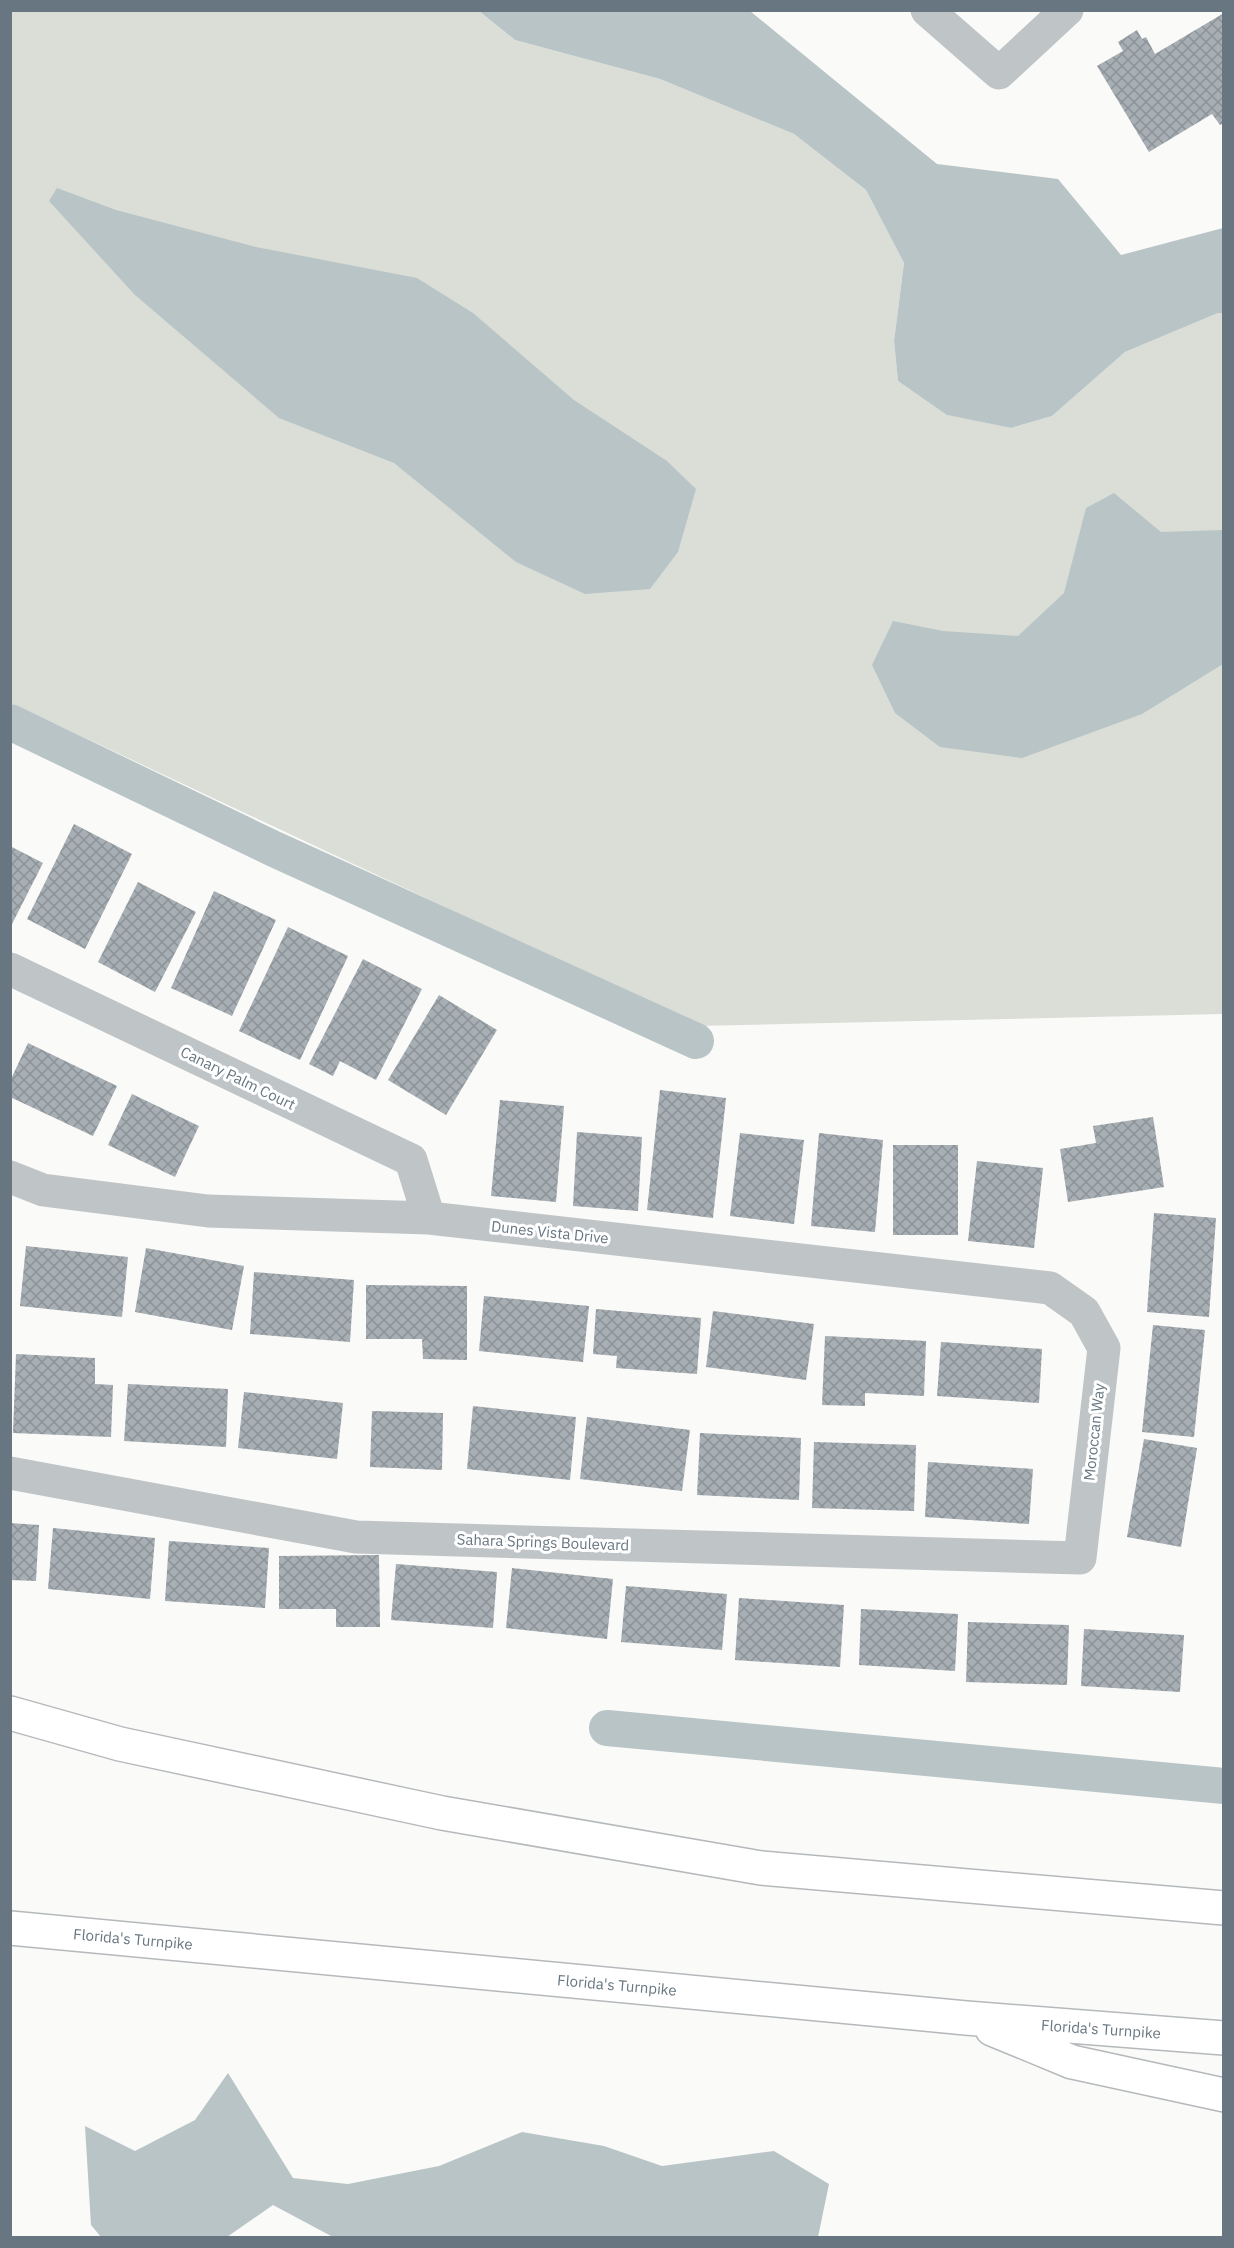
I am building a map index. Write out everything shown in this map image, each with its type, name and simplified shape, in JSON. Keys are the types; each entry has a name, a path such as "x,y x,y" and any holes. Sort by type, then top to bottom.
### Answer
{"highway":[{"path":"10,1713 120,1744 442,1812 761,1868 1224,1908"},
{"name":"Florida's Turnpike","path":"10,1928 966,2018 1224,2038"},
{"path":"966,2018 1072,2062 1224,2095"}],"street":[{"path":"927,10 999,73 1067,10"},
{"name":"Canary Palm Court","path":"10,969 411,1160 429,1218"},
{"name":"Dunes Vista Drive","path":"10,1177 43,1190 208,1211 429,1218 1050,1288 1084,1312"},
{"name":"Moroccan Way","path":"1080,1558 1104,1348 1084,1312"},
{"name":"Sahara Springs Boulevard","path":"10,1473 356,1537 1080,1558"}],"shaded area":[{"path":"11,11 479,11 515,40 660,79 794,134 866,190 904,263 894,341 898,381 948,415 1011,428 1052,416 1125,352 1218,313 1223,313 1223,1014 698,1026 11,703"},
{"path":"479,11 750,11 937,164 1058,179 1121,255 1223,228 1223,313 1218,313 1125,352 1052,416 1011,428 947,415 898,381 894,341 904,263 866,190 794,134 660,79 515,40"},
{"path":"57,188 116,210 256,247 417,278 473,313 574,400 667,461 696,489 678,552 650,589 585,594 516,562 394,463 279,418 135,295 49,201"},
{"path":"1114,493 1161,532 1223,530 1223,664 1142,714 1022,758 940,747 895,713 872,665 893,621 943,631 1018,636 1064,593 1086,508"},
{"path":"228,2073 293,2178 348,2184 439,2166 522,2132 604,2146 662,2166 774,2151 829,2184 818,2237 333,2237 273,2205 227,2237 101,2237 91,2225 85,2126 135,2151 195,2120"}],"building":[{"path":"1224,13 1224,123 1220,125 1212,114 1149,152 1097,66 1123,51 1118,42 1137,30 1142,39 1146,37 1155,54"},
{"path":"74,824 132,854 85,949 27,919"},
{"path":"10,846 43,863 10,928"},
{"path":"138,882 196,912 155,992 98,962"},
{"path":"214,891 276,920 232,1016 171,988"},
{"path":"288,927 348,956 300,1060 239,1031"},
{"path":"363,959 422,989 376,1080 340,1061 333,1076 309,1064"},
{"path":"439,995 497,1030 446,1115 388,1080"},
{"path":"28,1043 117,1086 93,1136 10,1097 10,1081"},
{"path":"660,1090 726,1098 713,1218 647,1210"},
{"path":"132,1094 199,1126 175,1177 108,1145"},
{"path":"500,1100 564,1106 556,1202 491,1196"},
{"path":"1153,1117 1164,1187 1068,1202 1060,1149 1096,1143 1093,1126"},
{"path":"577,1132 642,1137 638,1211 573,1206"},
{"path":"740,1133 804,1140 794,1224 730,1216"},
{"path":"819,1133 883,1140 875,1232 811,1226"},
{"path":"893,1145 958,1145 958,1235 893,1235"},
{"path":"977,1161 1043,1168 1034,1248 968,1241"},
{"path":"1154,1213 1216,1218 1209,1317 1147,1312"},
{"path":"26,1246 128,1257 122,1317 20,1306"},
{"path":"146,1248 244,1266 232,1330 135,1312"},
{"path":"254,1272 354,1280 350,1342 250,1334"},
{"path":"366,1285 467,1286 467,1360 423,1359 422,1339 366,1339"},
{"path":"484,1296 589,1306 583,1362 479,1351"},
{"path":"596,1309 701,1318 697,1374 616,1368 617,1356 593,1354"},
{"path":"713,1311 814,1324 806,1380 706,1367"},
{"path":"1153,1325 1205,1330 1194,1437 1142,1432"},
{"path":"825,1336 926,1341 924,1396 865,1393 865,1406 822,1405"},
{"path":"941,1342 1042,1349 1039,1403 937,1396"},
{"path":"16,1354 95,1358 95,1384 113,1385 111,1437 13,1433"},
{"path":"128,1384 228,1389 226,1447 124,1441"},
{"path":"244,1392 343,1403 337,1459 238,1448"},
{"path":"473,1406 576,1417 570,1480 467,1469"},
{"path":"372,1411 443,1413 442,1470 370,1467"},
{"path":"587,1417 690,1430 682,1491 580,1479"},
{"path":"700,1433 801,1438 799,1500 697,1495"},
{"path":"1144,1439 1197,1448 1181,1547 1127,1537"},
{"path":"814,1442 916,1445 914,1511 812,1508"},
{"path":"928,1462 1033,1469 1029,1524 925,1517"},
{"path":"10,1523 39,1525 36,1581 10,1580"},
{"path":"53,1528 155,1538 150,1599 48,1589"},
{"path":"169,1541 269,1548 265,1608 165,1601"},
{"path":"379,1555 380,1627 336,1627 336,1609 279,1609 279,1556"},
{"path":"396,1564 497,1572 493,1628 391,1620"},
{"path":"512,1568 613,1579 607,1639 506,1628"},
{"path":"626,1586 727,1594 722,1650 621,1642"},
{"path":"739,1598 844,1605 840,1667 735,1660"},
{"path":"861,1609 958,1614 955,1671 859,1665"},
{"path":"968,1622 1069,1625 1067,1685 966,1682"},
{"path":"1084,1629 1184,1635 1180,1692 1081,1686"}],"waterway":[{"path":"10,722 274,849 696,1041"},
{"path":"607,1728 1224,1786"}]}
